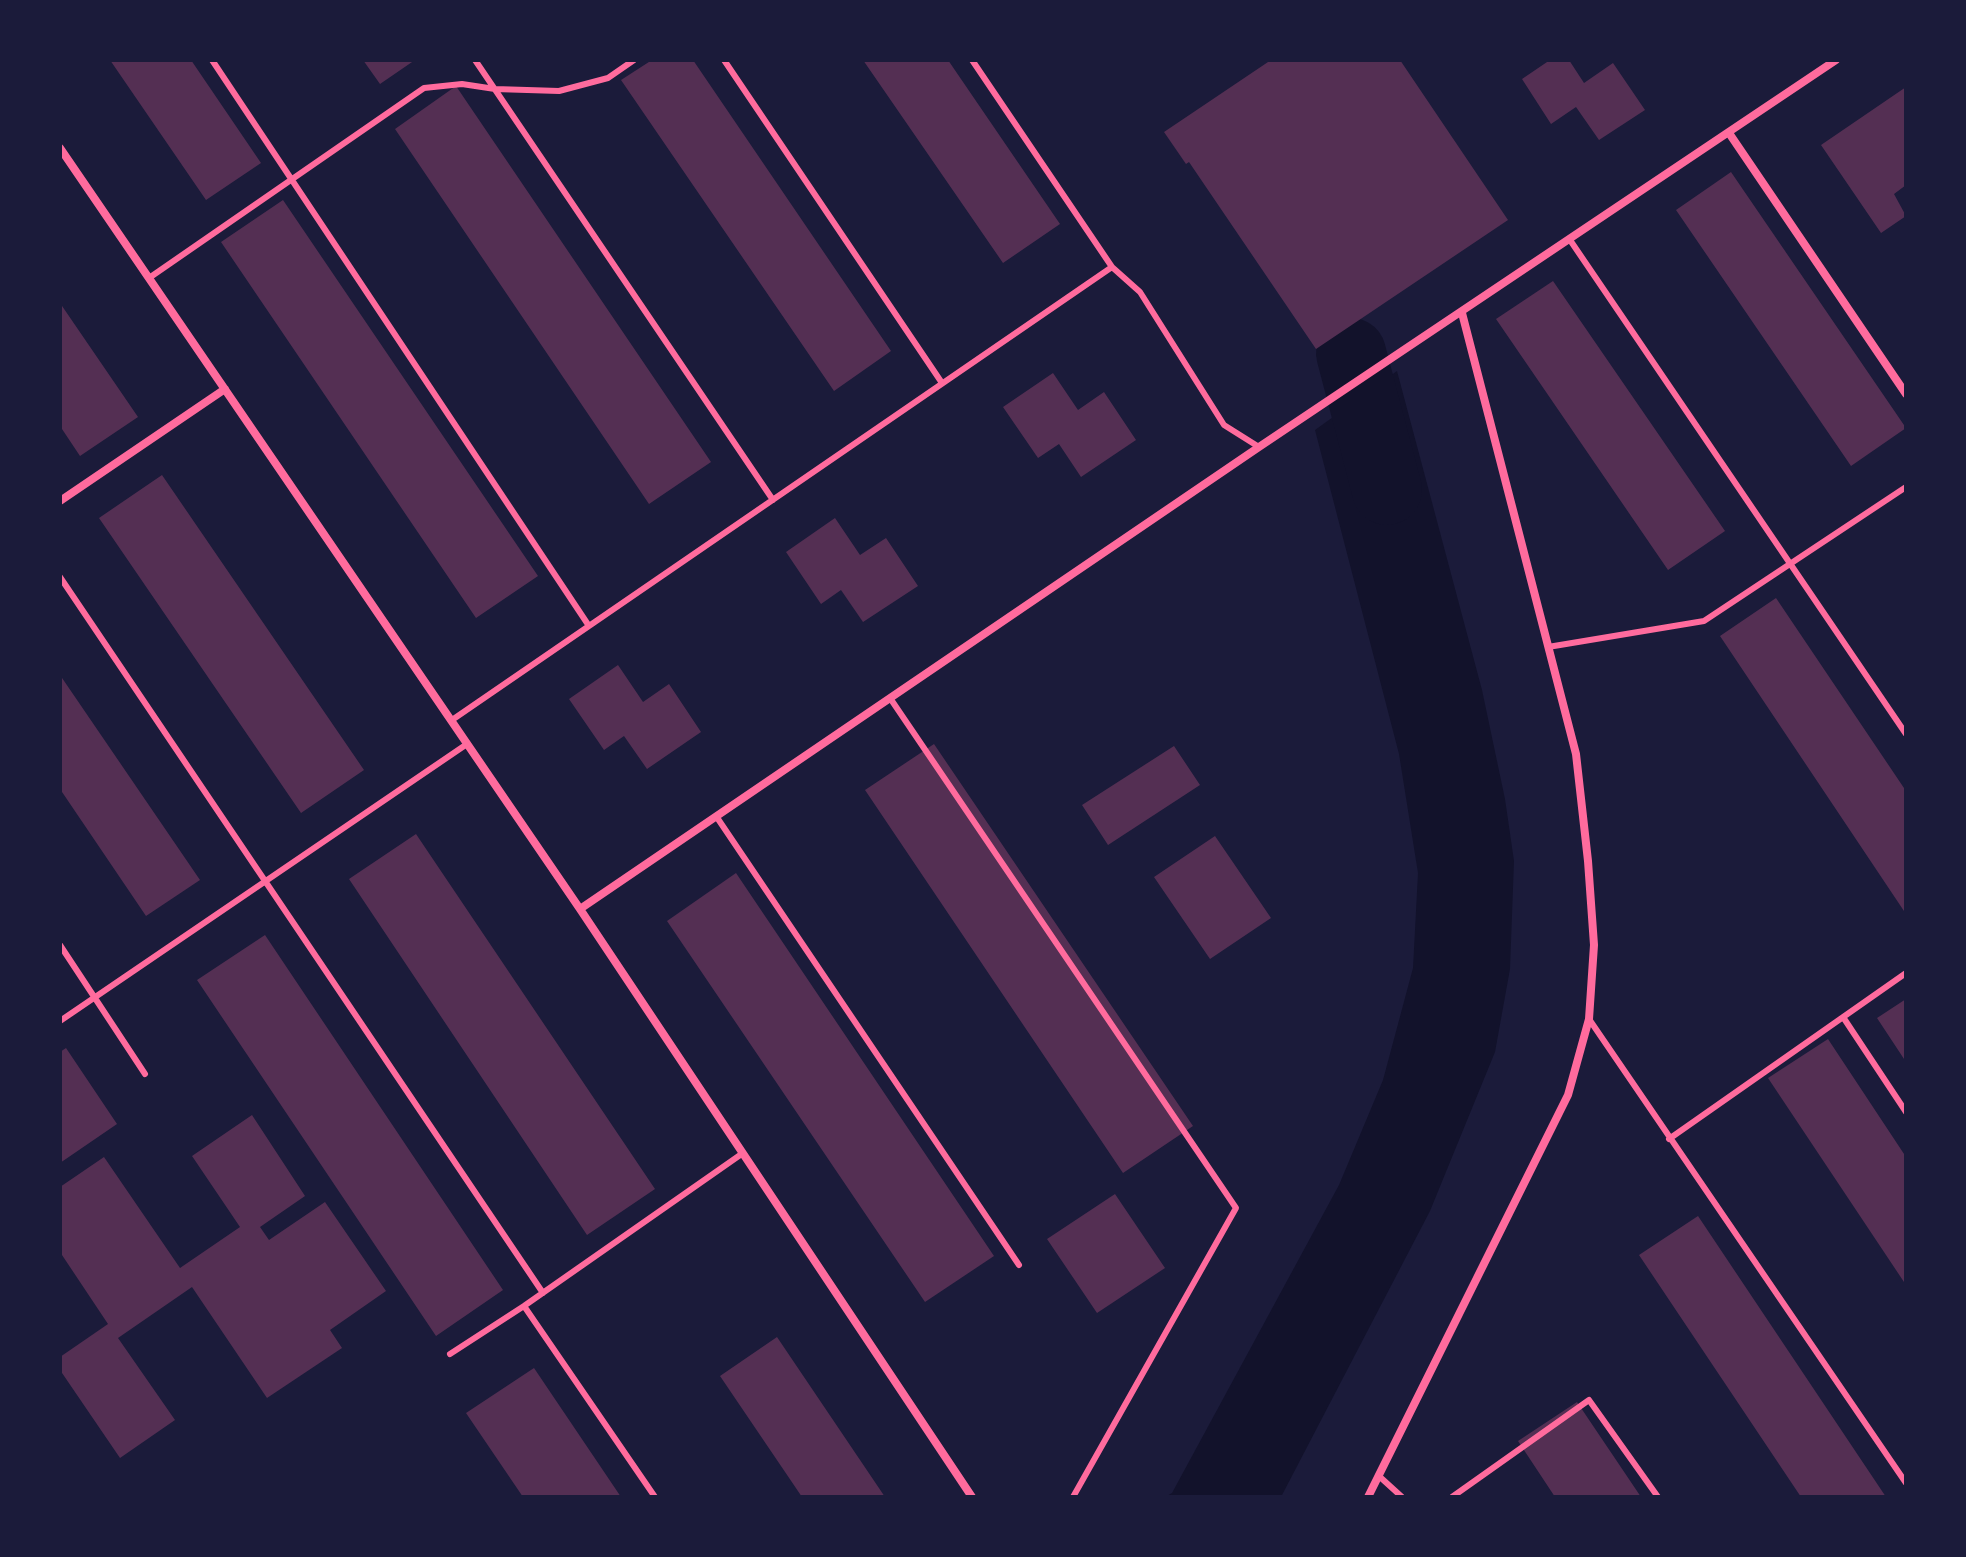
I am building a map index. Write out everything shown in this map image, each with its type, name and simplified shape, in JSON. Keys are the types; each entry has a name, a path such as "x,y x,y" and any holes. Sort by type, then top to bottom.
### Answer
{"street":[{"path":"580,909 1259,447 1836,60"},
{"path":"1729,133 1906,394"},
{"path":"60,148 580,909 972,1497"},
{"path":"1368,1497 1568,1095 1589,1019 1594,945 1576,754 1462,313"},
{"path":"60,501 225,389"}],"lane":[{"path":"212,60 589,626"},
{"path":"475,60 773,500"},
{"path":"149,278 424,88 462,84 495,89 559,91 608,78 634,60"},
{"path":"724,60 942,383"},
{"path":"972,60 1112,267 1140,292 1224,425 1259,447"},
{"path":"1570,240 1906,734"},
{"path":"452,720 1112,267"},
{"path":"1548,647 1704,621 1906,487"},
{"path":"60,577 543,1293"},
{"path":"890,698 1236,1208 1073,1497"},
{"path":"60,1021 467,744"},
{"path":"716,816 1019,1265"},
{"path":"60,945 145,1074"},
{"path":"1669,1139 1906,973"},
{"path":"1843,1017 1906,1112"},
{"path":"1589,1019 1906,1483"},
{"path":"450,1354 743,1153"},
{"path":"524,1306 655,1497"},
{"path":"1452,1497 1589,1400 1658,1497"},
{"path":"1380,1477 1402,1497"}],"shaded area":[{"path":"1397,371 1482,690 1505,799 1514,861 1510,969 1495,1052 1430,1211 1281,1497 1165,1497 1172,1493 1339,1185 1383,1080 1413,968 1418,873 1399,754 1315,430"}],"building":[{"path":"110,60 191,60 261,163 206,200"},
{"path":"363,60 415,60 380,84"},
{"path":"652,60 693,60 891,351 834,391 621,80"},
{"path":"863,60 948,60 1060,224 1003,263"},
{"path":"1271,60 1400,60 1508,220 1316,349 1189,162 1186,164 1164,132"},
{"path":"1550,60 1569,60 1584,83 1613,63 1645,110 1599,140 1576,107 1551,124 1522,79"},
{"path":"456,86 711,462 649,504 395,129"},
{"path":"1906,87 1906,185 1894,194 1906,216 1881,233 1821,145"},
{"path":"1731,172 1906,428 1851,466 1676,210"},
{"path":"283,200 538,576 476,618 221,242"},
{"path":"1553,281 1725,531 1668,570 1496,319"},
{"path":"60,303 138,417 80,456 60,426"},
{"path":"1053,373 1078,410 1104,392 1136,440 1081,477 1059,444 1038,458 1003,407"},
{"path":"162,475 364,770 301,813 99,518"},
{"path":"835,518 860,555 886,538 918,586 863,622 841,590 821,604 786,552"},
{"path":"1776,598 1906,791 1906,914 1720,636"},
{"path":"618,665 643,702 669,684 701,732 647,769 624,736 604,750 569,699"},
{"path":"60,675 200,880 146,916 60,789"},
{"path":"934,744 1193,1126 1123,1173 865,790"},
{"path":"1174,746 1200,785 1108,845 1082,805"},
{"path":"416,834 655,1189 587,1235 349,879"},
{"path":"1215,836 1271,918 1210,959 1154,877"},
{"path":"736,873 994,1256 925,1302 667,921"},
{"path":"265,935 503,1290 436,1336 197,980"},
{"path":"1906,999 1906,1062 1877,1018"},
{"path":"1828,1039 1906,1157 1906,1285 1768,1078"},
{"path":"66,1048 117,1124 60,1163 60,1052"},
{"path":"252,1115 305,1196 260,1227 269,1240 325,1202 386,1291 330,1330 342,1348 267,1398 192,1287 118,1338 175,1420 120,1458 60,1370 60,1357 108,1324 60,1252 60,1187 104,1157 180,1268 240,1227 192,1156"},
{"path":"1115,1194 1165,1268 1097,1313 1047,1239"},
{"path":"1698,1216 1886,1497 1801,1497 1639,1255"},
{"path":"777,1337 885,1497 802,1497 720,1376"},
{"path":"534,1368 621,1497 523,1497 466,1413"},
{"path":"1577,1402 1641,1497 1555,1497 1518,1441"}],"waterway":[{"path":"1351,353 1387,490"}]}
